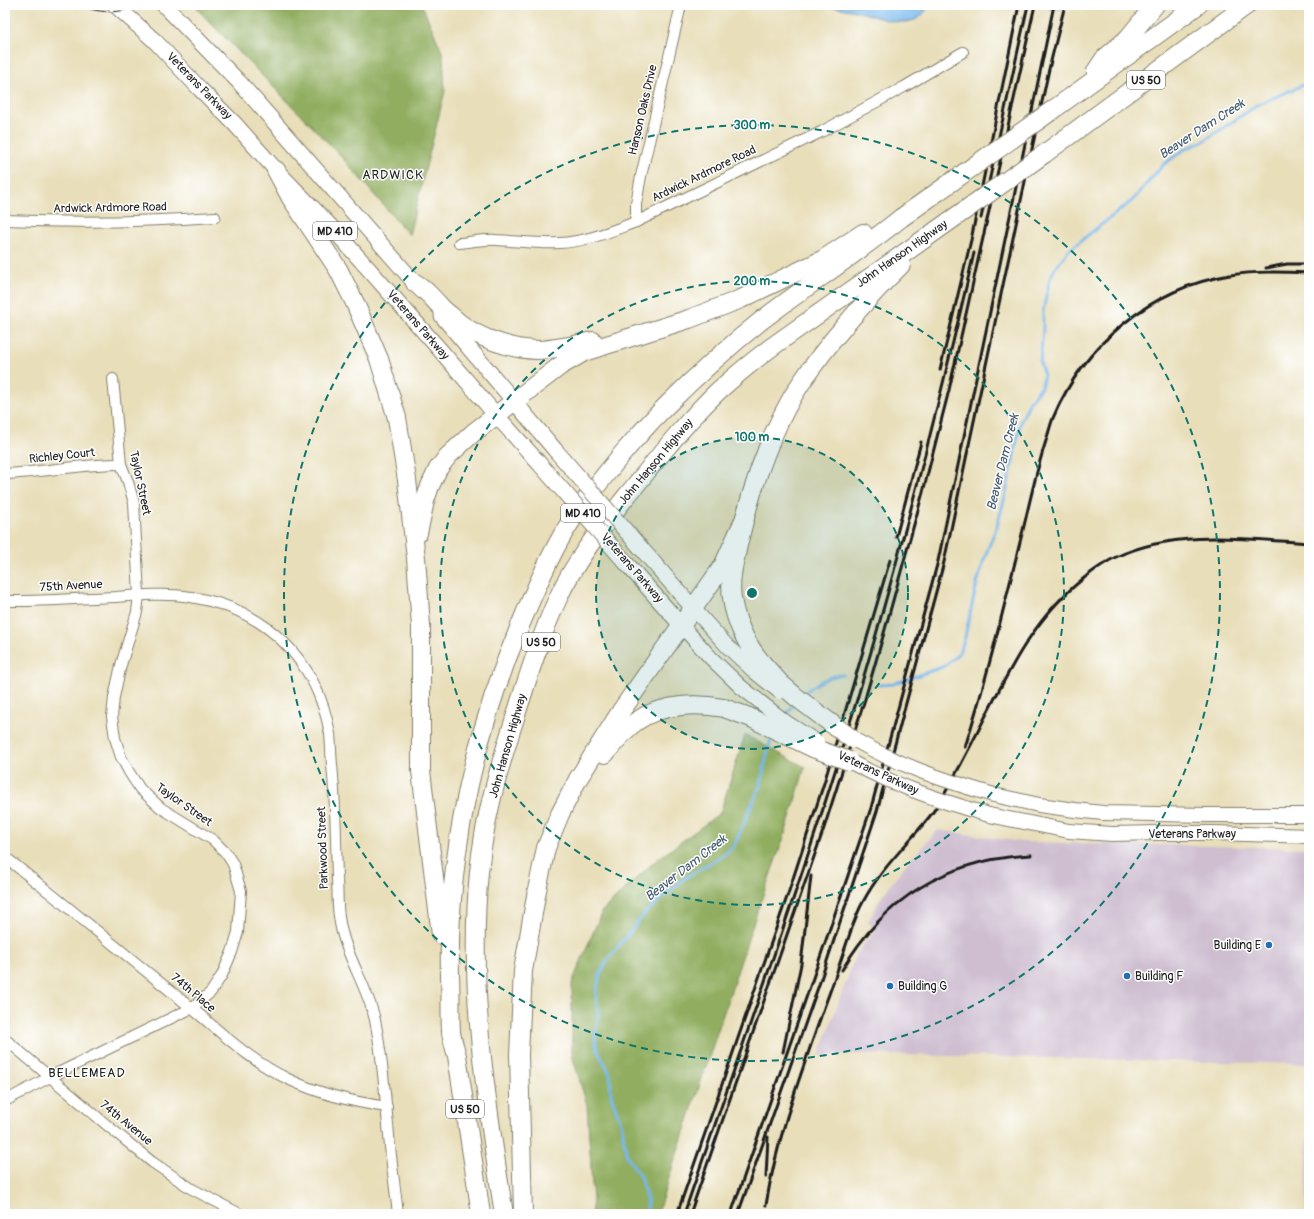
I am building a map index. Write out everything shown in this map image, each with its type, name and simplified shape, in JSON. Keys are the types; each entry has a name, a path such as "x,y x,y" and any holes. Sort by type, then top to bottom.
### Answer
{"highway":[{"path":"1085,88 1104,59 1140,25 1155,5"},
{"name":"US 50","path":"481,1214 452,1032 449,940 451,899 457,849 470,777 494,694 513,641 546,567 563,534 582,505 607,473 662,410 696,376 762,320 876,238 901,218 1085,88 1198,5"},
{"name":"John Hanson Highway","path":"504,1214 479,1027 477,921 479,874 483,839 493,790 530,670 558,598 574,569 602,526 689,421 718,392 754,360 1044,154 1247,5"},
{"path":"276,170 291,198 338,269 355,303 379,359 397,418 407,480 416,558 421,626 421,771 452,1032"},
{"path":"416,558 418,533 425,501 438,469 448,456 460,445 496,415 560,366 584,352 717,309 747,296 822,260 873,227 901,218"},
{"path":"852,739 796,697 780,683 758,668 744,634 732,598 734,566 745,518 767,450 801,384 848,320 880,286 938,230"},
{"path":"415,283 422,287 460,324 488,340 511,346 537,350 562,347 672,324"},
{"path":"523,1214 520,1101 523,971 546,848 560,814 578,779 622,711 723,566 745,518"},
{"path":"537,890 564,818 587,776 614,742 636,721 653,712 668,708 702,705 724,708 750,717 813,748 849,761"}],"main road":[{"name":"Veterans Parkway","path":"164,5 239,82 415,283 556,451 693,608 728,646 758,668"},
{"name":"Veterans Parkway","path":"122,7 234,123 276,170 335,231 711,658 741,687 787,723 849,761 895,784 932,798 989,815 1069,831 1112,834 1171,833 1309,836"},
{"name":"Veterans Parkway","path":"852,739 900,764 943,780 1039,805 1103,813 1207,816 1309,815"}],"street":[{"name":"Hanson Oaks Drive","path":"636,222 636,204 641,176 681,5"},
{"name":"Ardwick Ardmore Road","path":"459,243 494,239 518,242 560,243 577,241 597,236 636,222 821,132 910,84 962,52"},
{"name":"Ardwick Ardmore Road","path":"5,220 103,222 215,217"},
{"name":"Taylor Street","path":"5,1101 50,1077 192,1008 211,992 222,975 232,952 238,932 241,890 233,864 226,853 213,840 175,818 151,800 136,783 129,772 121,757 115,738 112,717 114,697 127,642 137,612 139,595 134,503 121,464 113,379"},
{"name":"Richley Court","path":"5,474 40,472 100,464 121,464"},
{"name":"75th Avenue","path":"5,601 34,601 139,595"},
{"name":"Parkwood Street","path":"139,595 190,597 208,601 244,614 259,622 290,648 303,664 314,683 323,705 330,734 334,787 339,915 343,936 374,1018 381,1053 398,1214"},
{"name":"74th Place","path":"5,857 192,1008 231,1042 264,1066 289,1080 321,1093 358,1103 387,1107"},
{"name":"74th Avenue","path":"5,1039 152,1162 192,1189 240,1214"}],"shaded area":[{"path":"938,830 1022,842 1309,848 1309,1064 856,1054 819,1056 856,954 875,931 868,922 880,899 906,864"},
{"path":"1309,1076 1309,1214 1306,1214"}],"green space":[{"path":"197,5 422,5 443,54 445,91 409,235 339,154 198,10"},
{"path":"745,735 805,767 785,834 758,909 657,1214 591,1214 593,1200 587,1105 572,1055 572,983 602,911 654,862 720,813"}],"water":[{"path":"814,5 929,5 922,15 914,20 904,22 883,19 846,9"}],"waterway":[{"path":"1049,8 1060,8 1071,5"},
{"name":"Beaver Dam Creek","path":"879,685 893,684 945,666 959,653 964,641 977,583 997,526 1006,493 1021,421 1030,401 1041,387 1044,375 1040,363 1043,311 1050,278 1056,267 1069,250 1133,200 1163,165 1185,149 1202,142 1259,104 1309,82"},
{"name":"Beaver Dam Creek","path":"802,694 827,679 837,675 843,675"},
{"name":"Beaver Dam Creek","path":"785,716 795,703"},
{"name":"Beaver Dam Creek","path":"648,1214 647,1200 640,1176 627,1156 622,1126 611,1095 610,1074 597,1049 595,1038 598,1015 596,993 600,975 607,961 645,913 685,878 725,854 734,846 760,786 770,742 773,736"}],"tram line":[{"path":"79,5 93,10 108,12 116,12 138,5"}],"railway":[{"path":"940,370 971,240 1019,5"},
{"path":"981,218 1028,5"},
{"path":"690,1214 824,828 865,699 884,633 923,492 949,390 1035,5"},
{"path":"731,1214 871,808 938,561 1054,5"},
{"path":"738,1214 821,979 877,811 944,562 1049,69 1065,5"},
{"path":"684,1214 796,892 871,653 925,454 974,253"},
{"path":"1266,268 1287,264 1309,264"},
{"path":"965,747 989,666 1036,476 1051,424 1066,391 1082,367 1102,344 1123,324 1147,307 1173,293 1201,282 1230,275 1260,272 1309,273"},
{"path":"896,537 921,442"},
{"path":"766,1205 783,1129 858,911 878,879 930,816 940,801 950,785 1011,667 1045,617 1065,595 1091,572 1116,557 1138,548 1162,542 1211,538 1236,538 1309,543"},
{"path":"677,1214 788,894 824,783 890,560"},
{"path":"842,970 859,945 878,922 898,903 921,887 946,874 972,865 1001,858 1031,855"},
{"path":"783,1052 801,964 811,876"},
{"path":"766,1177 768,1137"}],"place":[{"name":"Building E","path":"1269,945"},
{"name":"Building F","path":"1127,976"},
{"name":"Building G","path":"890,986"}],"district":[{"name":"ARDWICK","path":"393,175"},
{"name":"BELLEMEAD","path":"87,1073"}]}
